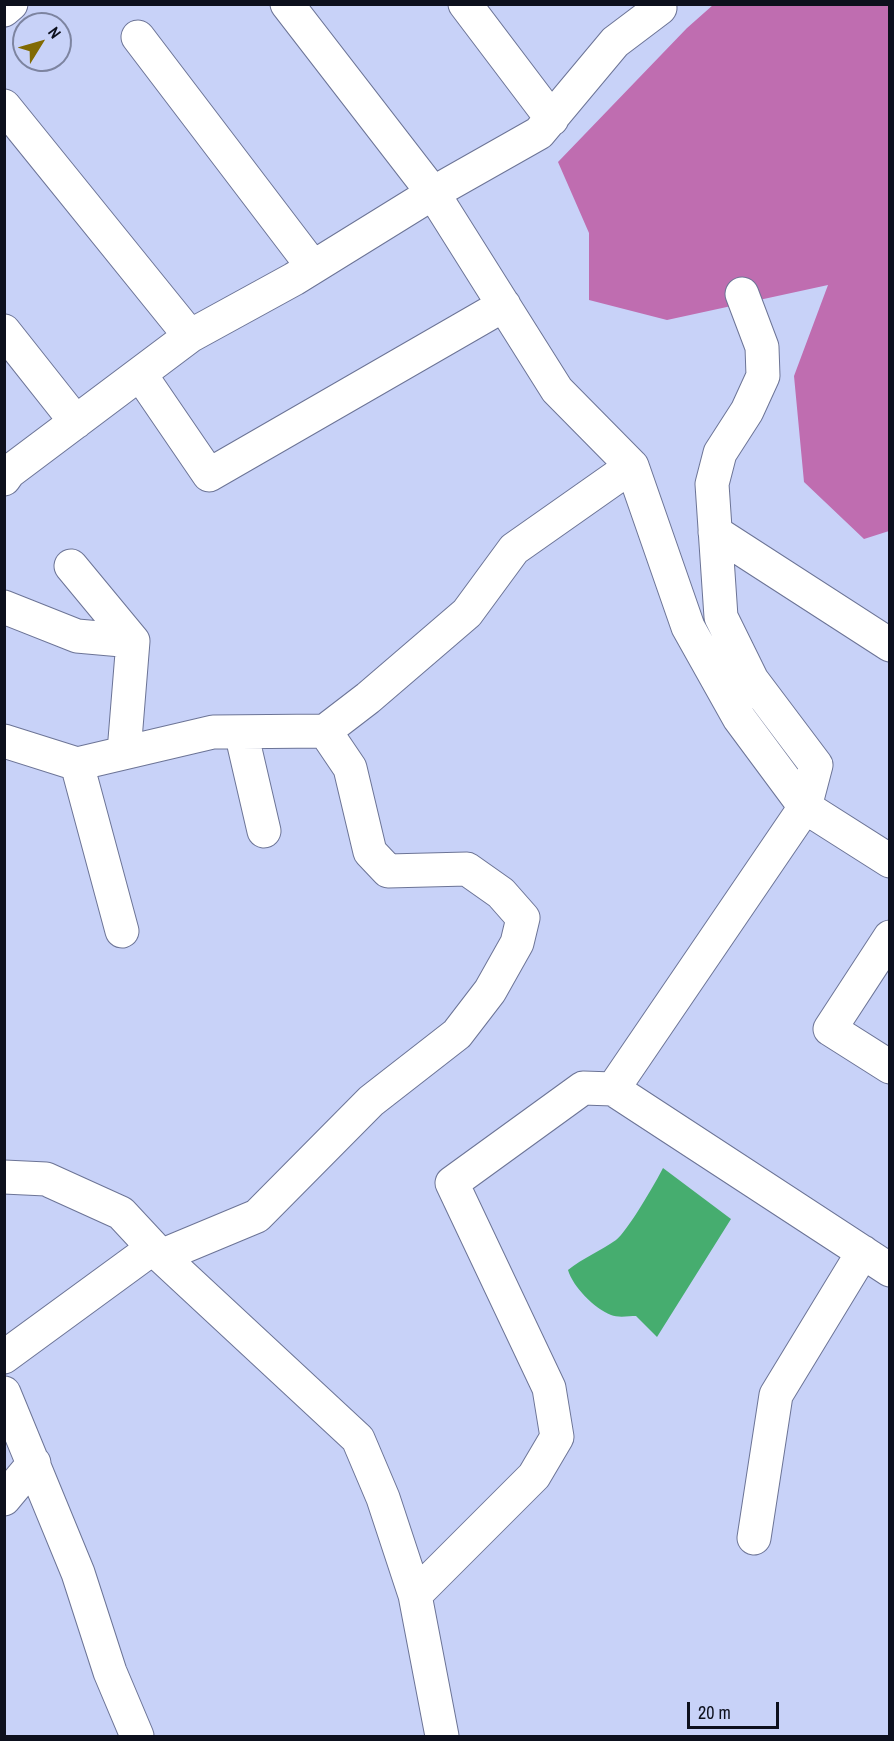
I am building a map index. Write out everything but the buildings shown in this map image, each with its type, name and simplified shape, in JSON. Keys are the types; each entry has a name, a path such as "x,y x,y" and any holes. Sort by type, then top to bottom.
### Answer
{"street":[{"path":"4,10 11,4"},
{"path":"288,4 433,193 557,390 632,466 688,627 739,718 805,807 890,861"},
{"path":"465,4 552,119"},
{"path":"4,479 9,472 190,336 313,267 433,193 539,133 615,42 660,8"},
{"path":"138,37 313,267"},
{"path":"4,106 190,336"},
{"path":"613,1089 805,807 816,765 752,680 721,617 712,484 720,453 747,411 763,376 762,347 742,294"},
{"path":"140,374 209,475 504,305"},
{"path":"4,331 75,422"},
{"path":"4,741 77,764 213,732 324,731 368,698 467,613 514,549 632,466"},
{"path":"715,532 890,645"},
{"path":"71,566 133,641 124,752"},
{"path":"4,607 77,636 133,641"},
{"path":"4,1357 157,1252 257,1216 371,1101 457,1034 490,991 517,943 523,918 501,893 467,868 388,871 370,852 350,768 324,731"},
{"path":"241,732 264,831"},
{"path":"77,764 122,931"},
{"path":"890,937 830,1029 890,1068"},
{"path":"415,1595 534,1476 556,1437 549,1388 452,1183 583,1088 613,1089 890,1270"},
{"path":"4,1178 46,1179 121,1213 157,1252 358,1439 384,1498 415,1595 442,1737"},
{"path":"754,1538 776,1395 863,1252"},
{"path":"4,1393 78,1573 110,1672 137,1737"},
{"path":"4,1499 34,1463"}],"shaded area":[{"path":"713,5 889,5 889,531 864,539 804,482 794,376 828,285 667,320 589,300 589,233 558,162 687,28"},
{"path":"663,1168 731,1219 657,1337 636,1316 620,1317 604,1312 579,1290 568,1270 621,1235"}]}
